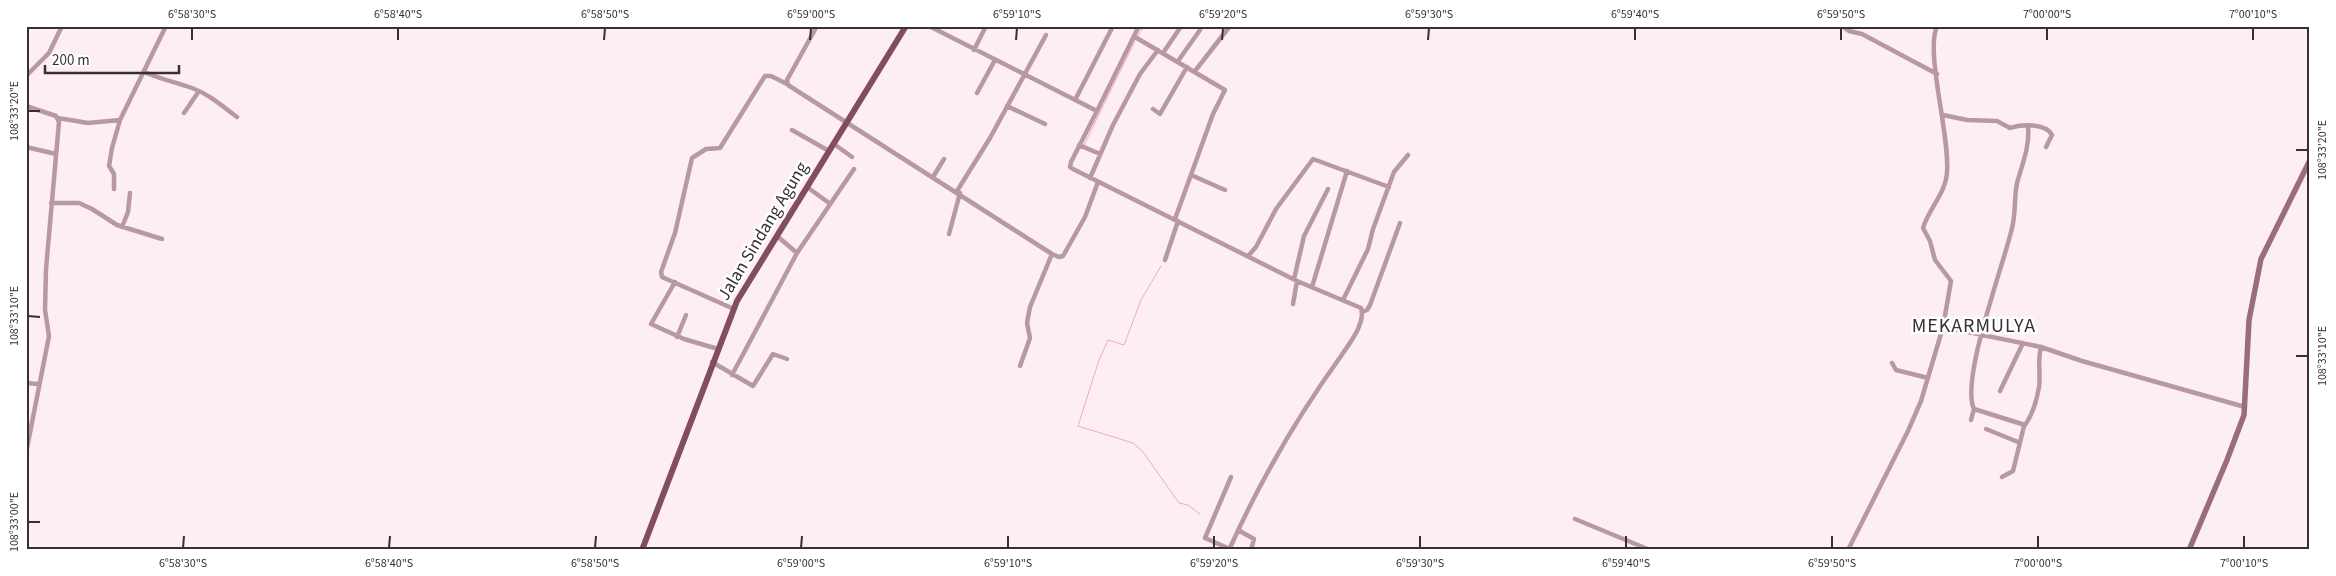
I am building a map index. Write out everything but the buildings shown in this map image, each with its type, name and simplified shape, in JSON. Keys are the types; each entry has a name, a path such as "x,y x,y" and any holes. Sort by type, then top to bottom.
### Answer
{"main road":[{"name":"Jalan Sindang Agung","path":"642,550 712,362 734,309 776,236 906,26"},
{"path":"2189,550 2231,451 2245,407 2249,320 2261,259 2310,160"}],"street":[{"path":"26,76 49,53 62,26"},
{"path":"114,189 114,174 109,166 120,120 166,26"},
{"path":"787,84 817,26"},
{"path":"929,26 1097,111"},
{"path":"974,50 986,26"},
{"path":"1075,100 1113,26"},
{"path":"1139,26 1070,167 1296,280 1359,306 1362,312"},
{"path":"1194,72 1230,26"},
{"path":"1842,26 1849,31 1867,36 1937,74"},
{"path":"1848,550 1897,455 1920,401 1943,327 1951,281 1935,260 1930,241 1923,228 1935,207 1947,174 1944,115 1933,38 1937,26"},
{"path":"1090,178 1140,74 1180,28"},
{"path":"1178,61 1200,30"},
{"path":"949,234 958,192 1046,35"},
{"path":"1135,36 1225,90 1213,114 1164,260"},
{"path":"977,92 995,60"},
{"path":"1153,109 1160,114 1187,67"},
{"path":"144,72 160,80 199,91 237,117"},
{"path":"734,309 662,277 661,272 673,238 692,158 706,149 720,148 766,76 772,76 787,84 848,121 867,136 1059,257 1063,256 1085,217 1098,182"},
{"path":"184,112 199,91"},
{"path":"26,106 58,118 88,123 120,120"},
{"path":"1007,106 1045,124"},
{"path":"1944,115 1967,120 1995,120 2010,128 2017,125 2037,126 2051,133 2051,138 2046,147"},
{"path":"26,452 29,420 49,336 45,302 58,118"},
{"path":"1971,420 1974,409 1972,376 1977,346 2013,226 2017,185 2028,140 2028,127"},
{"path":"792,130 829,151"},
{"path":"834,144 852,157"},
{"path":"1080,145 1100,154"},
{"path":"26,148 56,154"},
{"path":"1343,300 1368,249 1373,229 1394,172 1408,155"},
{"path":"933,176 944,159"},
{"path":"1248,256 1256,247 1276,209 1311,160 1316,159 1389,187"},
{"path":"732,375 797,253 829,203 854,170"},
{"path":"1312,287 1347,171"},
{"path":"1192,175 1225,190"},
{"path":"807,187 829,203"},
{"path":"1292,304 1304,236 1328,189"},
{"path":"122,227 128,212 130,193"},
{"path":"51,203 70,202 87,206 122,227 162,239"},
{"path":"1230,477 1205,538 1230,549 1278,452 1349,347 1362,312 1367,310 1370,305 1400,222"},
{"path":"776,236 797,253"},
{"path":"1020,366 1030,338 1027,323 1030,307 1052,254"},
{"path":"675,282 650,323 677,337 718,349"},
{"path":"677,337 686,315"},
{"path":"1943,327 2023,342 2082,361 2245,407"},
{"path":"2000,391 2023,342"},
{"path":"2002,477 2013,471 2018,442 2031,414 2039,386 2038,362 2041,347"},
{"path":"712,362 753,386 773,354 787,359"},
{"path":"1892,363 1896,370 1928,378"},
{"path":"26,383 38,384"},
{"path":"1974,409 2024,426"},
{"path":"1986,429 2018,442"},
{"path":"1575,519 1650,550"},
{"path":"1238,530 1254,539 1250,550"}],"waterway":[{"path":"1138,36 1144,26"},
{"path":"1084,145 1135,41"},
{"path":"1161,266 1141,300 1124,345 1108,340 1099,360 1078,426 1133,443 1143,452 1179,503 1188,505 1200,514"}],"district":[{"name":"MEKARMULYA","path":"1974,326"}]}
